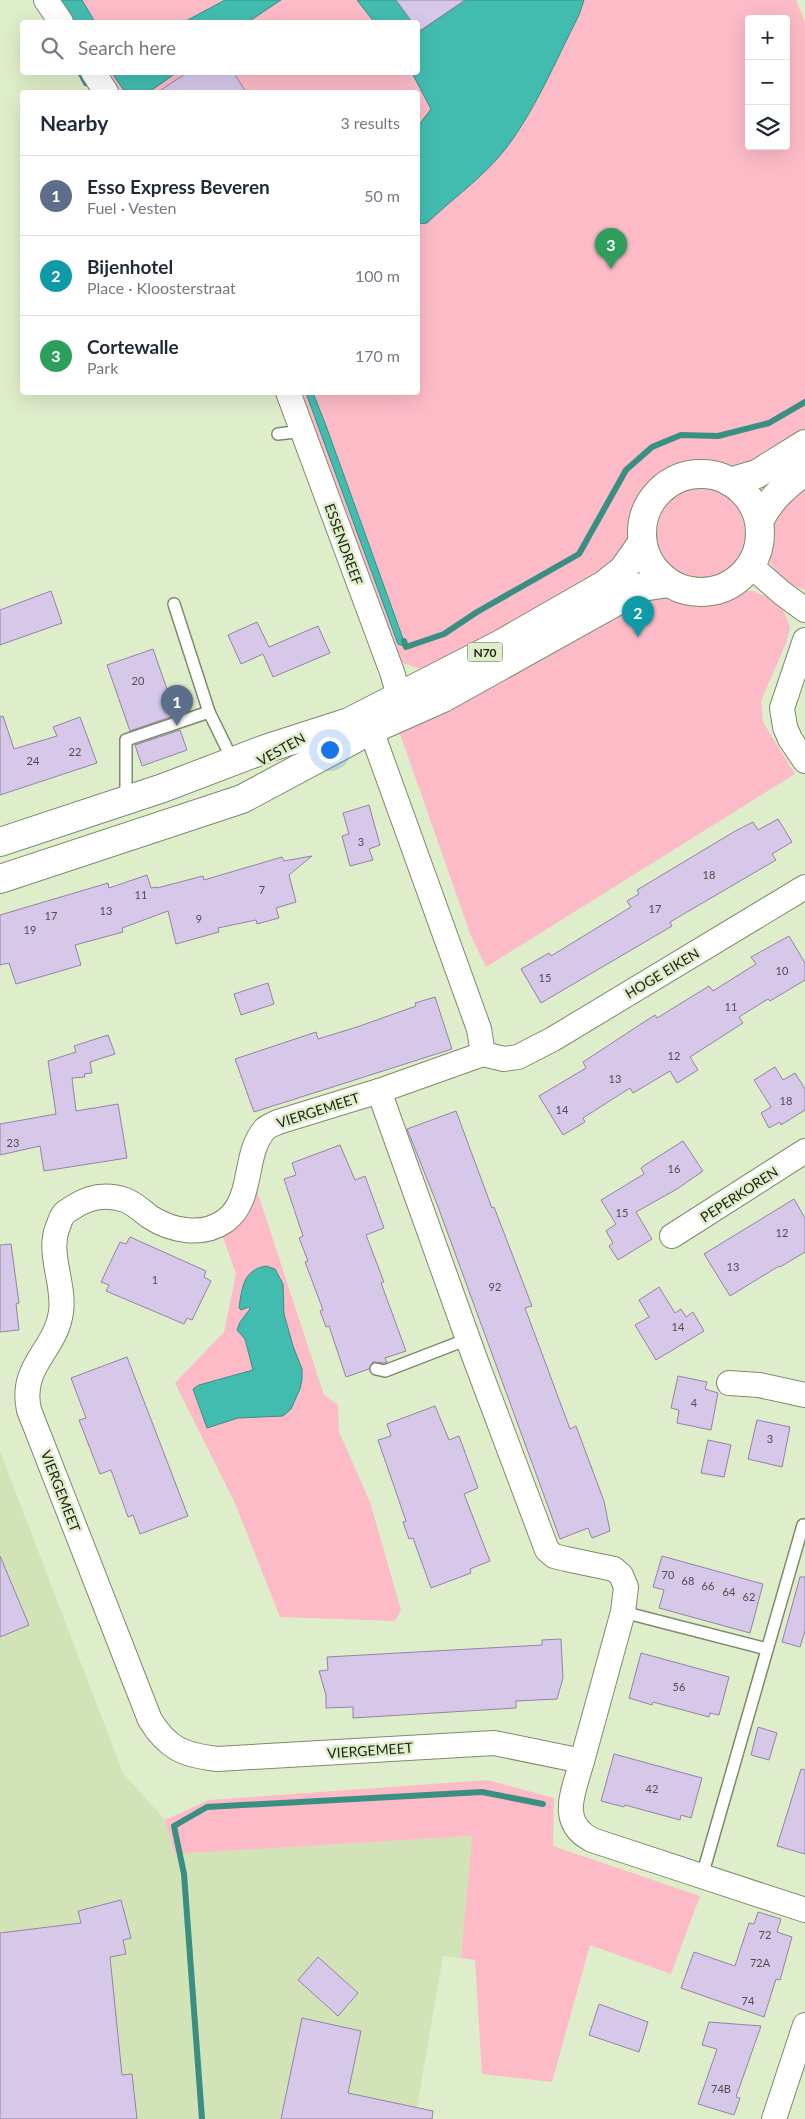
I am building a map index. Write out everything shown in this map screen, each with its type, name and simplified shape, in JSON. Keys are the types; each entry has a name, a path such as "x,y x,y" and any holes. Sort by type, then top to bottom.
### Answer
{"main road":[{"path":"730,482 757,474 805,444"},
{"name":"N70","path":"759,521 767,504 777,493 805,471"},
{"name":"N70","path":"698,474 715,476 730,482 749,498 759,521 759,544 751,566 728,586 714,591 698,592 683,590 669,583 651,566 642,543 642,526 646,510 655,496 667,485 682,477 698,474"},
{"name":"N70","path":"310,733 349,722 501,644 604,585 623,570 642,543"},
{"name":"N70","path":"371,730 443,698 642,587 669,583"},
{"name":"VESTEN","path":"0,880 242,800 270,786 307,763 371,730"},
{"name":"VESTEN","path":"0,842 126,801 310,733"}],"street":[{"path":"46,0 60,20"},
{"path":"95,75 105,90"},
{"name":"ESSENDREEF","path":"289,395 304,431 399,696"},
{"path":"751,566 805,610"},
{"path":"803,648 782,708 790,740 805,761"},
{"path":"371,730 479,1029 483,1054"},
{"name":"HOGE EIKEN","path":"483,1054 504,1059 518,1057 553,1039 805,887"},
{"name":"VIERGEMEET","path":"483,1054 379,1091 278,1122 266,1128 256,1144 247,1184 239,1206 226,1221 208,1230 188,1231 167,1226 127,1200 105,1195 83,1200 63,1214 56,1232 55,1250 62,1294 61,1313 54,1332 28,1383 27,1398 29,1410 150,1720 160,1736 177,1748 196,1756 217,1759 494,1743 582,1761"},
{"path":"379,1091 468,1340 548,1550 554,1556 614,1569 621,1576 626,1587 623,1612 570,1812 573,1824 580,1834 592,1840 805,1910"},
{"name":"PEPERKOREN","path":"672,1236 805,1151"},
{"path":"729,1383 759,1385 805,1394"},
{"path":"774,2119 805,2025"}],"lane":[{"path":"278,434 304,431"},
{"path":"174,604 209,712 233,762"},
{"path":"126,801 126,740 209,712"},
{"name":"VESTEN","path":"0,851 216,780 275,755 310,733"},
{"name":"VESTEN","path":"0,868 180,811 276,777 307,763"},
{"path":"376,1369 385,1371 468,1340"},
{"path":"702,1876 802,1525"},
{"path":"623,1612 767,1650"}],"shaded area":[{"path":"54,0 796,0 805,22 805,430 770,454 734,468 698,463 678,466 660,475 646,489 636,506 625,555 616,567 432,673 394,660 296,395 420,395 420,90 113,90 102,75 420,75 420,20 67,20"},
{"path":"805,477 805,590 786,583 770,563 766,536 771,507"},
{"path":"701,489 718,492 726,496 738,508 742,516 745,533 742,550 738,558 726,570 718,574 701,577 684,574 676,570 664,558 660,550 657,533 660,516 664,508 676,496 684,492"},
{"path":"738,591 753,591 774,600 784,612 790,627 786,643 761,701 763,722 795,774 486,967 471,936 399,731 641,596 665,597 687,605 703,605"},
{"path":"256,1188 324,1395 338,1405 339,1432 370,1502 401,1610 395,1621 280,1617 235,1503 175,1383 224,1332 236,1274 222,1234"},
{"path":"0,1451 123,1773 165,1820 175,1854 472,1836 461,1958 443,1956 415,2119 0,2119"},
{"path":"488,1780 554,1798 553,1846 700,1896 671,1974 590,1945 552,2082 482,2074 475,1960 461,1958 472,1836 175,1854 165,1820 209,1800"}],"water":[{"path":"57,0 82,0 94,20 73,20"},
{"path":"225,0 281,0 251,20 188,20"},
{"path":"357,0 396,0 411,20 372,20"},
{"path":"465,0 584,0 579,15 544,86 514,137 495,162 476,180 427,223 420,224 420,123 431,109 413,75 420,75 420,31"},
{"path":"113,75 173,75 152,90 124,90"},
{"path":"307,395 314,395 325,423 406,647 398,644"},
{"path":"266,1266 275,1269 283,1284 284,1314 302,1369 300,1389 291,1409 283,1416 238,1418 207,1428 193,1389 199,1385 253,1370 245,1339 237,1330 240,1322 250,1309 249,1307 241,1310 239,1308 243,1287 248,1276 252,1271"}],"building":[{"path":"396,0 465,0 420,31 420,20 411,20"},
{"path":"184,75 235,75 245,90 161,90"},
{"path":"51,591 62,623 0,645 0,610"},
{"path":"257,622 269,647 318,626 330,653 273,677 263,654 241,664 228,635"},
{"path":"153,649 176,715 130,731 107,665"},
{"path":"3,716 14,749 57,736 53,727 80,717 97,763 0,795 0,717"},
{"path":"180,730 187,750 142,766 135,745"},
{"path":"369,805 380,845 369,849 373,860 350,866 342,836 349,834 343,813"},
{"path":"778,819 792,842 772,854 776,860 670,922 672,926 541,1003 521,969 549,953 551,956 631,907 627,901 639,894 637,890 737,830 753,822 758,830"},
{"path":"312,856 289,875 296,902 276,908 279,918 257,924 256,920 218,928 219,932 176,944 168,911 122,928 123,932 75,945 81,965 16,984 9,963 0,965 0,915 108,883 109,888 147,875 151,888 157,888 203,876 204,880 282,857 284,861"},
{"path":"789,936 805,963 805,980 770,1001 768,999 739,1017 743,1023 690,1057 698,1070 677,1083 670,1071 633,1093 630,1088 583,1118 585,1122 563,1135 539,1096 586,1068 583,1062 655,1015 657,1018 709,986 713,991 756,964 751,957"},
{"path":"268,983 274,1004 241,1015 234,994"},
{"path":"435,997 452,1049 254,1112 235,1059 316,1032 318,1039 357,1027 416,1006 415,1003"},
{"path":"108,1035 115,1054 90,1062 92,1073 84,1074 85,1077 72,1078 76,1111 118,1104 127,1158 44,1171 40,1146 0,1155 0,1124 56,1114 48,1061 76,1052 74,1046"},
{"path":"775,1067 783,1080 795,1073 805,1089 805,1110 781,1125 780,1122 769,1128 761,1113 771,1107 754,1080"},
{"path":"456,1111 492,1208 494,1207 532,1306 525,1308 570,1429 576,1426 604,1501 610,1531 592,1538 588,1528 560,1539 437,1204 407,1129"},
{"path":"683,1141 703,1171 677,1189 636,1212 652,1239 618,1260 609,1246 613,1243 606,1231 616,1224 601,1200 644,1174 641,1168"},
{"path":"340,1145 355,1180 365,1176 384,1228 366,1235 384,1282 381,1283 406,1351 385,1358 387,1362 384,1363 373,1362 369,1369 346,1377 329,1326 326,1327 320,1311 323,1310 305,1262 308,1261 299,1238 303,1236 284,1179 296,1175 292,1163"},
{"path":"794,1199 805,1218 805,1252 730,1296 704,1254"},
{"path":"130,1237 206,1271 204,1277 211,1281 192,1320 187,1318 184,1324 106,1291 109,1285 101,1282 120,1242 126,1244"},
{"path":"11,1244 19,1303 16,1304 19,1330 0,1332 0,1245"},
{"path":"659,1287 675,1313 681,1309 686,1317 693,1312 704,1331 656,1360 635,1325 649,1317 639,1300"},
{"path":"127,1357 188,1516 140,1534 133,1515 128,1517 111,1470 100,1474 79,1420 86,1418 71,1378"},
{"path":"678,1376 707,1382 705,1389 718,1393 711,1430 677,1423 679,1410 671,1408"},
{"path":"435,1406 449,1440 459,1436 478,1488 464,1494 490,1561 470,1569 471,1573 431,1588 413,1538 409,1539 403,1522 406,1521 378,1440 391,1436 387,1424"},
{"path":"757,1420 790,1427 782,1467 748,1459"},
{"path":"708,1440 731,1445 724,1477 701,1473"},
{"path":"0,1556 29,1625 0,1637"},
{"path":"662,1556 763,1584 750,1633 659,1608 664,1590 653,1587"},
{"path":"800,1577 805,1577 805,1631 800,1647 782,1642"},
{"path":"561,1639 563,1678 557,1699 516,1701 516,1708 353,1718 353,1707 326,1708 326,1695 319,1671 328,1670 327,1657 542,1645 542,1640"},
{"path":"641,1653 729,1677 719,1715 710,1713 709,1717 653,1702 652,1705 629,1698"},
{"path":"758,1727 777,1733 769,1760 751,1755"},
{"path":"614,1754 702,1778 691,1818 681,1815 680,1820 625,1805 624,1807 601,1801"},
{"path":"801,1769 805,1770 805,1854 777,1846"},
{"path":"121,1900 131,1938 123,1940 126,1954 110,1957 122,2075 132,2074 137,2119 0,2119 0,1933 81,1923 78,1911"},
{"path":"758,1912 781,1919 777,1932 792,1937 780,1980 776,1979 764,2017 681,1988 694,1952 735,1966 749,1923 754,1924"},
{"path":"318,1957 358,1993 338,2016 298,1980"},
{"path":"599,2004 648,2022 639,2052 589,2035"},
{"path":"302,2018 361,2031 348,2093 433,2111 432,2119 281,2119"},
{"path":"709,2022 761,2026 736,2097 740,2098 734,2115 698,2104 717,2049 702,2045"}],"waterway":[{"path":"82,75 86,83"},
{"path":"404,641 406,647 444,634 477,612 579,554 626,470 652,447 681,435 718,436 769,423 805,402"},
{"path":"202,2119 184,1874 174,1826 207,1807 482,1792 543,1804"}],"place":[{"name":"Cortewalle","path":"611,269"},
{"name":"Bijenhotel","path":"638,637"},
{"name":"Esso Express Beveren","path":"177,726"}]}
